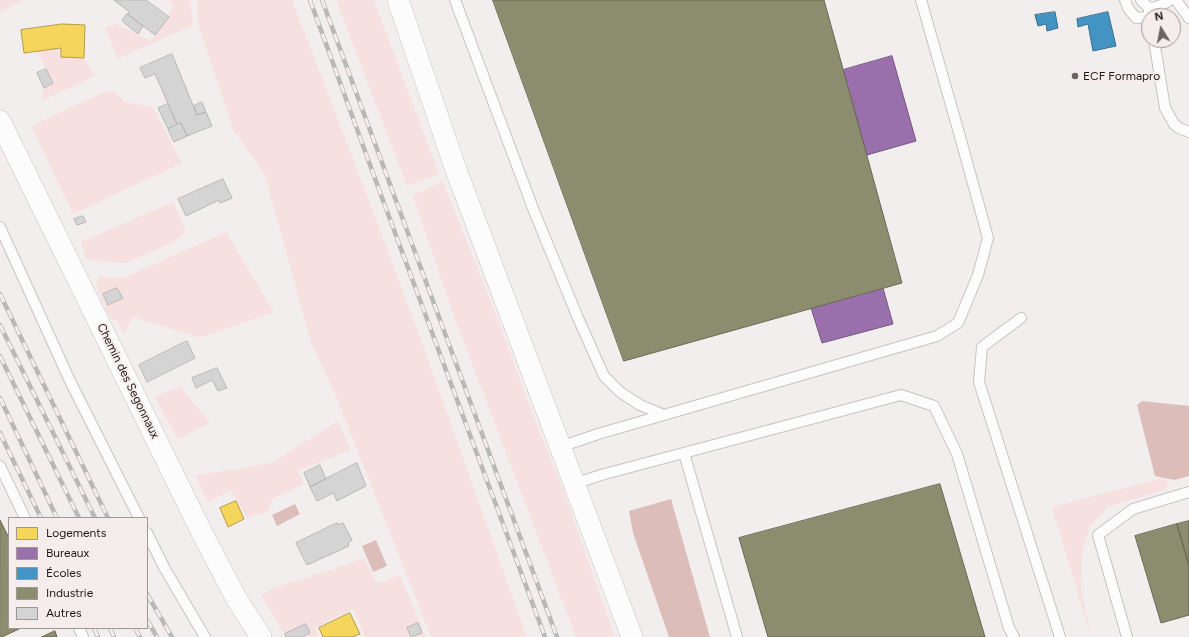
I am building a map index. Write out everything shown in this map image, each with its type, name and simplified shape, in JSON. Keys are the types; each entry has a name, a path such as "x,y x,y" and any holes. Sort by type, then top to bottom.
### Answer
{"street":[{"path":"398,0 456,170 632,637"},
{"name":"Chemin des Segonnaux","path":"0,121 203,535 236,598 261,637"}],"lane":[{"path":"455,0 534,210 578,318 604,376 620,392 640,405 664,415"},
{"path":"560,447 598,434 937,336 958,323 978,275 988,238 921,0"},
{"path":"1125,0 1128,8 1136,18 1141,16"},
{"path":"1156,8 1170,0"},
{"path":"1176,0 1189,18"},
{"path":"1155,48 1165,108 1174,124 1189,132"},
{"path":"0,227 70,381 138,517"},
{"path":"1021,318 982,347 979,382 1060,637"},
{"path":"574,484 901,395 934,406 957,454 1009,628 1014,637"},
{"path":"684,453 737,637"},
{"path":"0,466 25,517"},
{"path":"1127,637 1098,535 1133,509 1189,492"},
{"path":"148,535 165,569 205,637"}],"shaded area":[{"path":"0,0 23,0 0,13"},
{"path":"168,0 190,0 193,25 118,59 105,27 116,24 151,41 174,5"},
{"path":"197,0 292,0 411,312 527,637 431,637 333,389 311,343 265,175 233,129 198,25"},
{"path":"336,0 374,0 439,174 407,186"},
{"path":"61,48 61,57 84,58 95,76 42,101 44,88 53,83 37,51"},
{"path":"114,91 125,102 153,107 182,163 73,214 31,126 104,92"},
{"path":"443,182 497,317 532,412 562,487 615,637 576,637 455,319 412,195"},
{"path":"173,202 186,232 174,242 126,263 86,259 81,242"},
{"path":"226,232 274,312 200,338 133,317 123,334 117,321 110,319 96,286 100,277 126,277"},
{"path":"180,386 210,423 177,439 155,397"},
{"path":"1142,401 1189,406 1189,476 1174,480 1155,476 1137,405"},
{"path":"338,421 351,450 298,471 304,484 272,499 268,511 247,518 231,491 208,502 195,475 239,469 273,462"},
{"path":"1163,478 1169,482 1165,490 1107,507 1090,527 1082,553 1081,588 1091,637 1052,507"},
{"path":"671,499 710,637 669,637 633,533 629,511"},
{"path":"295,504 300,514 277,526 272,515"},
{"path":"376,540 387,566 373,572 362,546"},
{"path":"364,558 377,584 400,575 426,637 365,637 353,609 315,628 319,637 286,637 261,595 273,588"}],"building: Logements":[{"path":"62,24 85,25 84,58 61,57 61,48 24,53 21,30"},
{"path":"236,501 244,519 228,527 220,508"},
{"path":"350,613 360,634 352,637 323,637 319,628"}],"building: Bureaux":[{"path":"892,56 916,141 867,155 843,70"},
{"path":"883,288 893,324 822,343 811,308"}],"building: Écoles":[{"path":"1055,12 1058,28 1047,31 1046,24 1038,26 1035,15"},
{"path":"1108,12 1116,46 1093,51 1088,24 1078,27 1077,19"}],"building: Industrie":[{"path":"493,0 824,0 902,283 624,361"},
{"path":"940,484 985,637 768,637 739,538"},
{"path":"0,520 8,536 8,629 19,629 0,637"},
{"path":"1189,521 1189,566 1177,524"},
{"path":"1177,524 1189,566 1189,615 1161,623 1135,536"},
{"path":"55,631 57,637 42,637"}],"building: Autres":[{"path":"114,0 146,0 169,17 155,35 127,14 129,12"},
{"path":"127,14 143,26 138,34 122,21"},
{"path":"172,54 197,115 206,112 212,126 187,136 181,123 177,124 155,74 145,78 140,68"},
{"path":"46,69 53,83 44,88 37,73"},
{"path":"202,102 206,112 197,115 194,106"},
{"path":"168,104 177,124 168,129 158,108"},
{"path":"181,123 187,136 174,142 168,129"},
{"path":"223,179 232,198 220,203 219,200 186,216 178,199"},
{"path":"83,216 86,222 77,225 74,219"},
{"path":"117,288 123,298 108,305 103,294"},
{"path":"187,341 195,358 147,382 139,365"},
{"path":"217,368 227,388 218,391 212,380 196,388 192,378"},
{"path":"357,463 366,486 337,501 333,493 317,501 310,487"},
{"path":"320,465 326,479 310,487 304,473"},
{"path":"337,523 337,525 343,523 352,540 348,543 349,546 307,565 296,543"},
{"path":"418,623 422,633 411,637 407,628"},
{"path":"306,624 310,633 302,637 286,637 285,634"}],"railway":[{"path":"310,0 545,637"},
{"path":"322,0 557,637"},
{"path":"0,294 108,517"},
{"path":"0,325 95,517"},
{"path":"0,356 79,517"},
{"path":"0,398 57,517"},
{"path":"0,433 41,517"},
{"path":"148,596 172,637"},
{"path":"148,622 157,637"},
{"path":"94,629 98,637"},
{"path":"110,629 114,637"},
{"path":"136,629 140,637"}],"place":[{"name":"ECF Formapro","path":"1075,76"}]}
